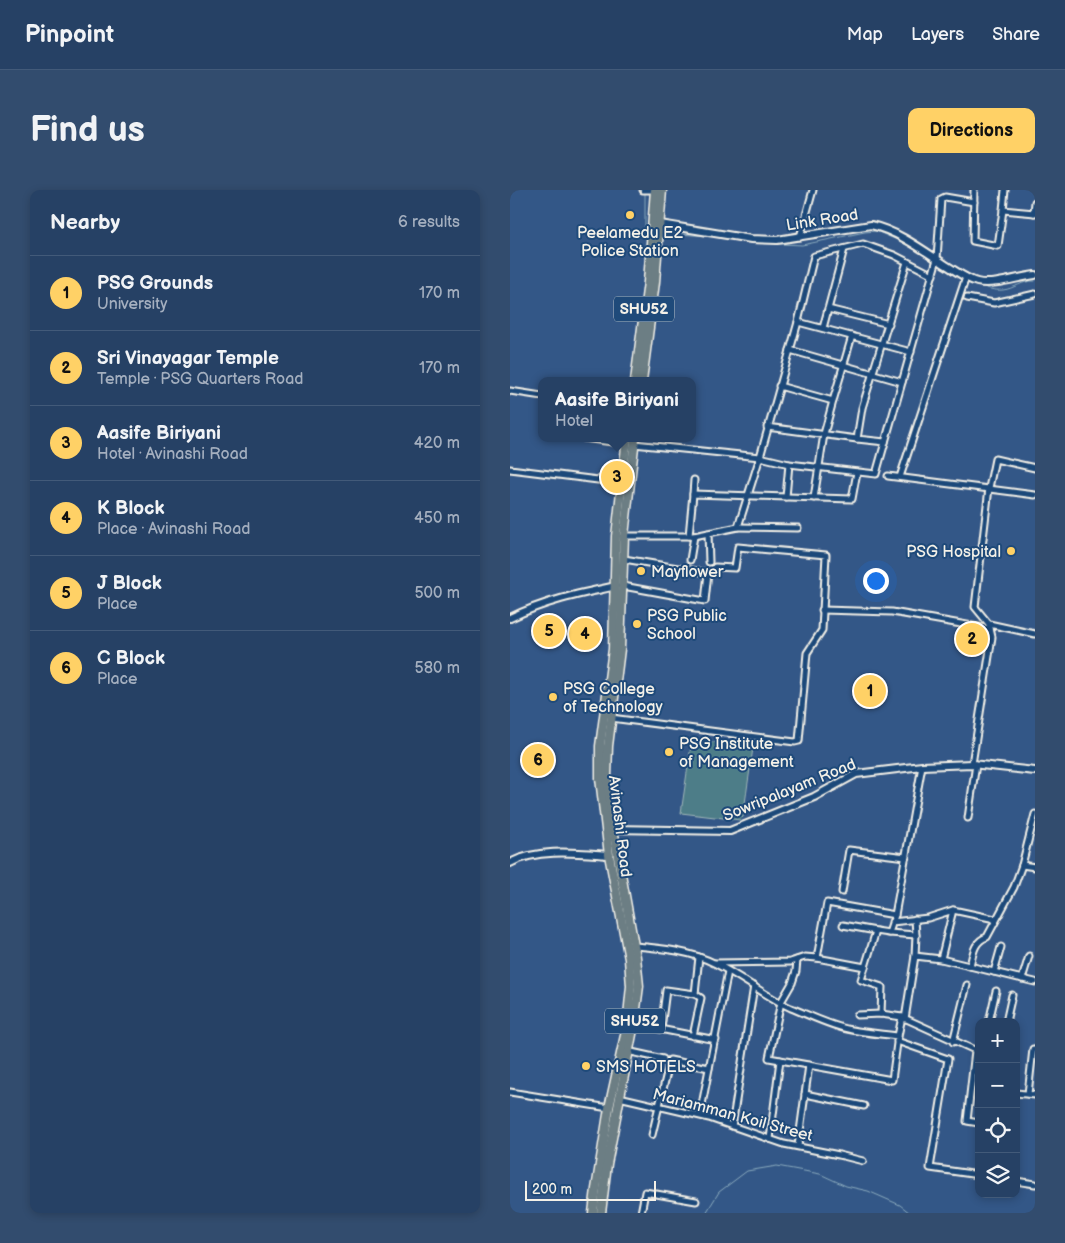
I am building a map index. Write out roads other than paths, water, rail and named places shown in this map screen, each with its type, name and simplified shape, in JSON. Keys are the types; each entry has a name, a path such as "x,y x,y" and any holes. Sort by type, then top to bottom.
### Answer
{"main road":[{"name":"SHU52","path":"655,190 658,225"},
{"name":"SHU52","path":"636,377 662,190"},
{"name":"SHU52","path":"643,377 655,282 655,236"},
{"name":"SHU52","path":"613,829 607,777 608,746 620,649 619,586 624,559 631,442"},
{"name":"Avinashi Road","path":"629,1035 630,968 609,855 600,778 600,746 619,586 616,536 622,483 631,442"},
{"name":"Avinashi Road","path":"593,1213 610,1108 629,1035 634,1024 639,986 634,946 613,829"},
{"name":"Avinashi Road","path":"601,1213 625,1051"}],"street":[{"path":"645,190 655,190"},
{"path":"800,237 813,190"},
{"path":"974,190 973,242 998,246 1005,190"},
{"path":"639,442 760,457 818,468 876,474 936,261 941,200 945,197 974,202"},
{"path":"1003,210 1035,213 1035,202"},
{"name":"Link Road","path":"658,225 751,239 777,240 870,225 880,227 914,244 936,261 965,279 987,283 1035,275"},
{"path":"738,527 798,322 814,256 863,244 894,254 932,275"},
{"path":"823,328 844,249"},
{"path":"857,438 862,408 907,262"},
{"path":"900,477 965,279"},
{"path":"967,298 994,302 1035,294"},
{"path":"828,309 889,324"},
{"path":"798,322 911,352"},
{"path":"814,498 824,434 852,336"},
{"path":"790,350 902,382"},
{"path":"779,386 833,401"},
{"path":"510,392 538,396"},
{"path":"768,426 885,442"},
{"path":"968,818 992,637 990,627 975,607 989,488 995,459 1035,468"},
{"path":"786,497 789,464"},
{"path":"510,469 622,483"},
{"path":"693,494 852,499 858,472"},
{"path":"888,476 1035,494"},
{"path":"690,560 694,480"},
{"path":"624,536 692,536 738,527 798,528"},
{"path":"708,534 709,562"},
{"path":"611,718 795,742 799,740 801,736 807,653 822,630 826,555 738,547 735,568 715,567"},
{"path":"510,618 555,600 579,593 619,586 705,601 708,573 624,559"},
{"path":"822,610 892,612 1035,634"},
{"name":"Sowripalayam Road","path":"613,829 730,831 814,797 856,774 922,766 974,764 1035,771"},
{"path":"889,933 895,915 922,766"},
{"path":"970,966 976,945 980,939 987,937 995,919 1014,887 1022,865 1035,814"},
{"path":"842,892 849,850 906,857"},
{"path":"511,862 528,856 566,853 609,855"},
{"path":"1022,865 1035,867"},
{"path":"817,958 827,903 895,915"},
{"path":"892,922 928,918 953,910 995,919"},
{"path":"941,959 953,910"},
{"path":"797,960 792,983 781,1002 769,1058 892,1080 897,1038 904,1018 915,956 916,935 914,919"},
{"path":"843,925 889,933 916,935"},
{"path":"876,931 861,980 882,987 881,1014"},
{"path":"634,946 659,948 699,957 715,963 790,1007 851,1030 897,1038 948,1059 930,1168 975,1174"},
{"path":"994,972 1001,947"},
{"path":"915,956 941,959 1035,982"},
{"path":"1022,979 1028,956"},
{"path":"695,994 699,957"},
{"path":"715,963 790,962 805,957 865,966"},
{"path":"700,1115 728,971"},
{"path":"953,1042 967,985"},
{"path":"732,1126 754,986"},
{"path":"661,1029 666,990 695,994 701,998 693,1036"},
{"path":"991,1018 996,991"},
{"path":"1007,1018 1012,995"},
{"path":"856,1015 881,1014 904,1018 975,1051"},
{"path":"634,1024 716,1040"},
{"path":"1028,1094 1033,1049"},
{"path":"625,1051 663,1058"},
{"path":"652,1135 670,1060 709,1068"},
{"path":"770,1140 780,1060"},
{"path":"975,1063 966,1121 975,1122"},
{"path":"798,1146 809,1064"},
{"path":"510,1092 610,1108"},
{"path":"1020,1093 1035,1095"},
{"path":"805,1094 864,1106"},
{"name":"Mariamman Koil Street","path":"619,1097 700,1115 770,1140 863,1162"},
{"path":"1020,1182 1035,1184"},
{"path":"641,1213 645,1192 696,1201"}],"waterway":[{"path":"645,193 645,231 648,231"},
{"path":"761,243 802,245 876,231 930,258"},
{"path":"662,233 723,237"},
{"path":"948,270 963,280"},
{"path":"978,285 993,290 1003,290 1035,281"},
{"path":"706,1213 719,1192 747,1171 777,1166 820,1174 846,1186 868,1191 900,1205 910,1213"}],"place":[{"name":"Peelamedu E2 Police Station","path":"630,215"},
{"name":"Aasife Biriyani","path":"617,477"},
{"name":"PSG Hospital","path":"1011,551"},
{"name":"Mayflower","path":"641,571"},
{"name":"PSG Public School","path":"637,624"},
{"name":"J Block","path":"549,631"},
{"name":"K Block","path":"585,634"},
{"name":"Sri Vinayagar Temple","path":"972,639"},
{"name":"PSG Grounds","path":"870,691"},
{"name":"PSG College of Technology","path":"553,697"},
{"name":"PSG Institute of Management","path":"669,752"},
{"name":"C Block","path":"538,760"},
{"name":"SMS HOTELS","path":"586,1066"}]}
